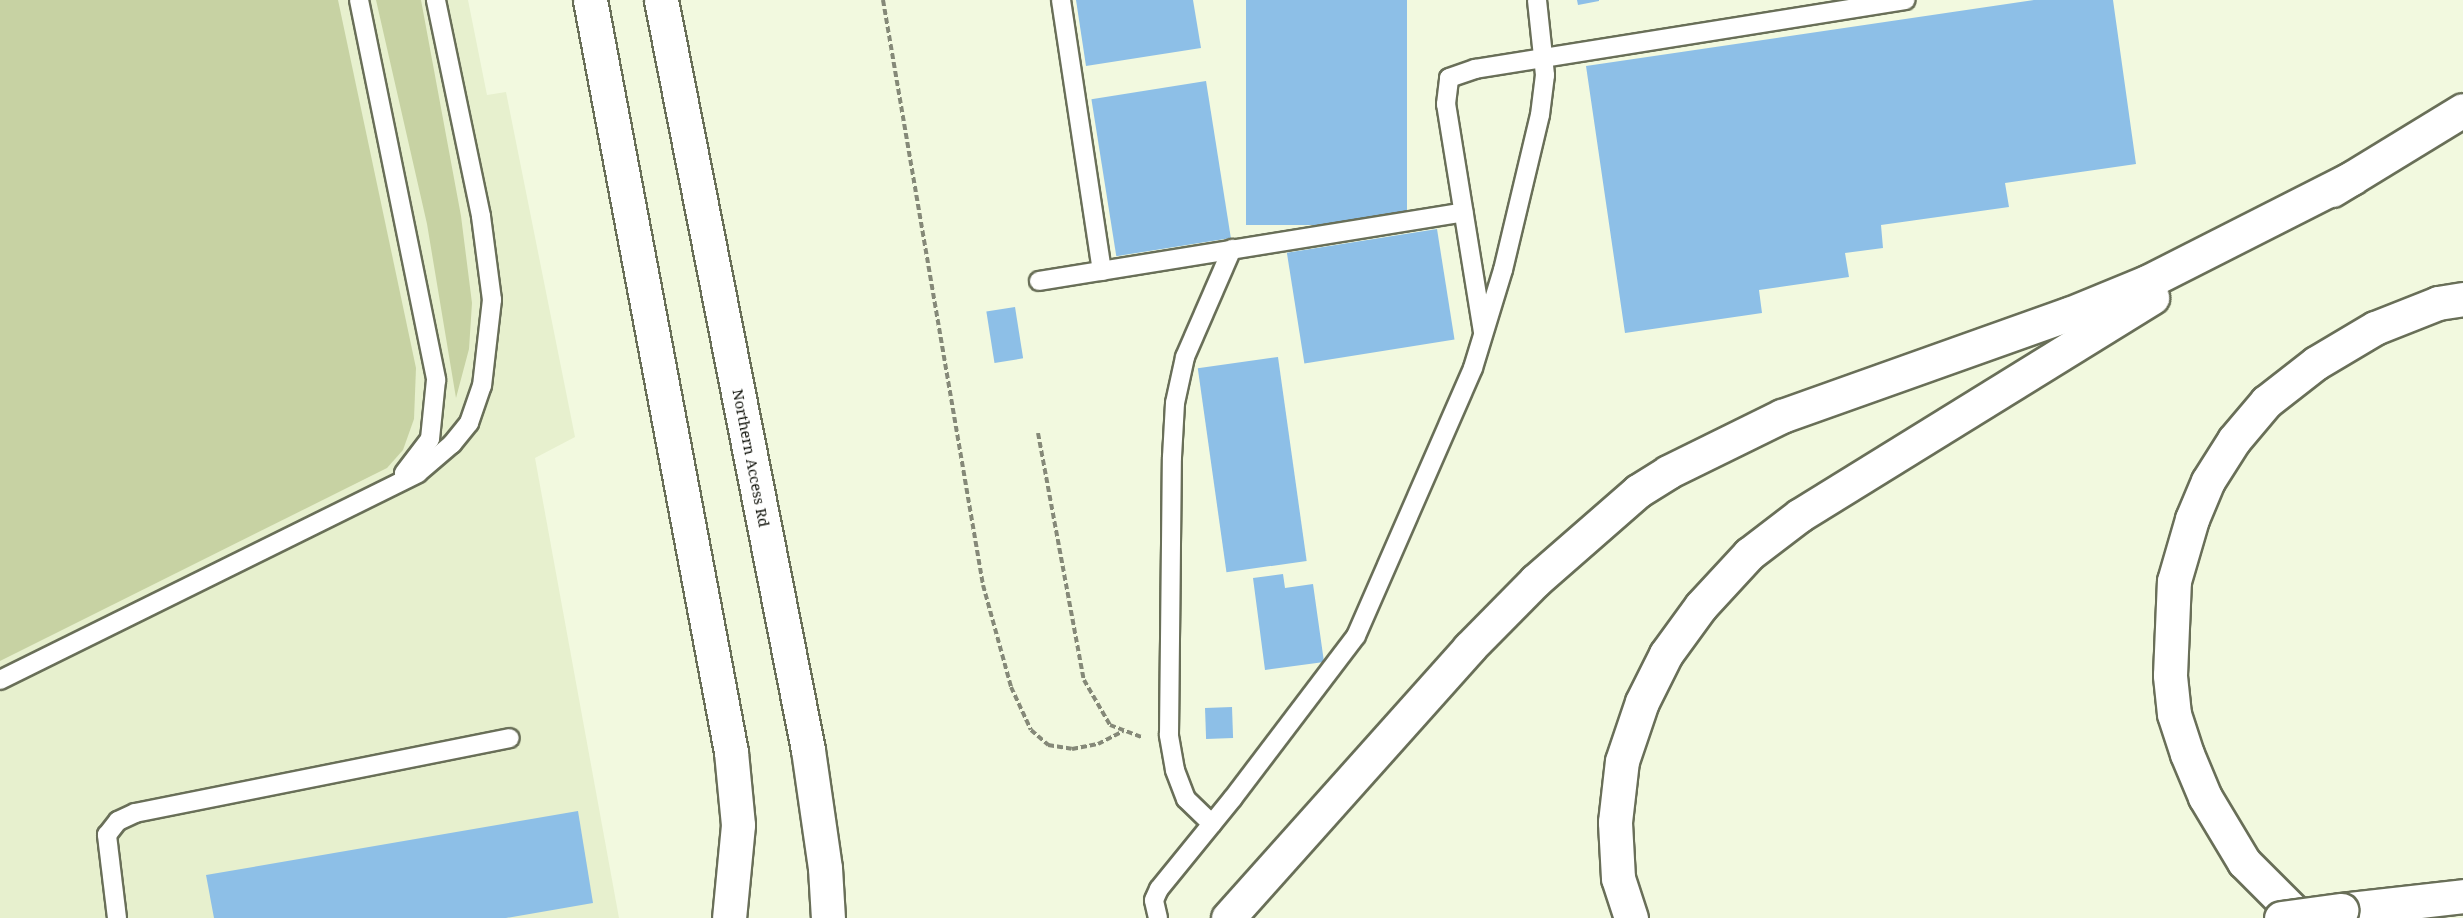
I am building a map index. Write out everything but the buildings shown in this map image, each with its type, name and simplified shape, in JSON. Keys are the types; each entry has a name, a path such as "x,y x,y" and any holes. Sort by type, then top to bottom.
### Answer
{"main road":[{"path":"590,0 731,752 738,825 729,918"},
{"name":"Northern Access Rd","path":"661,0 808,750 825,868 828,918"},
{"path":"1630,918 1618,878 1615,822 1622,762 1642,702 1666,654 1701,606 1749,554 1851,483 2463,110"},
{"path":"1228,918 1469,648 1585,535 1648,485 1782,416 2069,314 2147,282 2352,178"},
{"path":"2300,918 2244,862 2205,797 2187,754 2174,714 2170,675 2174,581 2192,519 2208,481 2234,440 2266,402 2316,363 2375,328 2438,303 2463,299"},
{"path":"2281,918 2463,896"}],"lane":[{"path":"359,0 436,380 430,439 402,475 380,493"},
{"path":"0,680 418,473 452,444 469,423 482,386 490,342 492,300 489,258 436,0"},
{"path":"1061,0 1102,271"},
{"path":"1158,918 1154,900 1158,888 1212,824 1331,672 1356,636 1484,337 1540,115 1544,58 1537,0"},
{"path":"1484,337 1445,85 1457,73 1905,0"},
{"path":"1039,281 1463,212"},
{"path":"1212,824 1186,799 1170,742 1175,403 1185,357 1232,249"},
{"path":"117,918 107,835 118,821 135,813 510,738"}],"path":[{"path":"883,0 983,585 1011,687 1031,730 1048,745 1071,749 1098,744 1123,731"},
{"path":"1038,433 1084,680 1110,725 1123,731 1170,742"}],"shaded area":[{"path":"0,0 468,0 487,95 506,92 575,437 535,458 619,918 0,918"},
{"path":"0,0 338,0 416,368 414,419 403,450 387,468 0,661"},
{"path":"376,0 421,0 461,216 472,303 469,349 456,398 427,224"}]}
